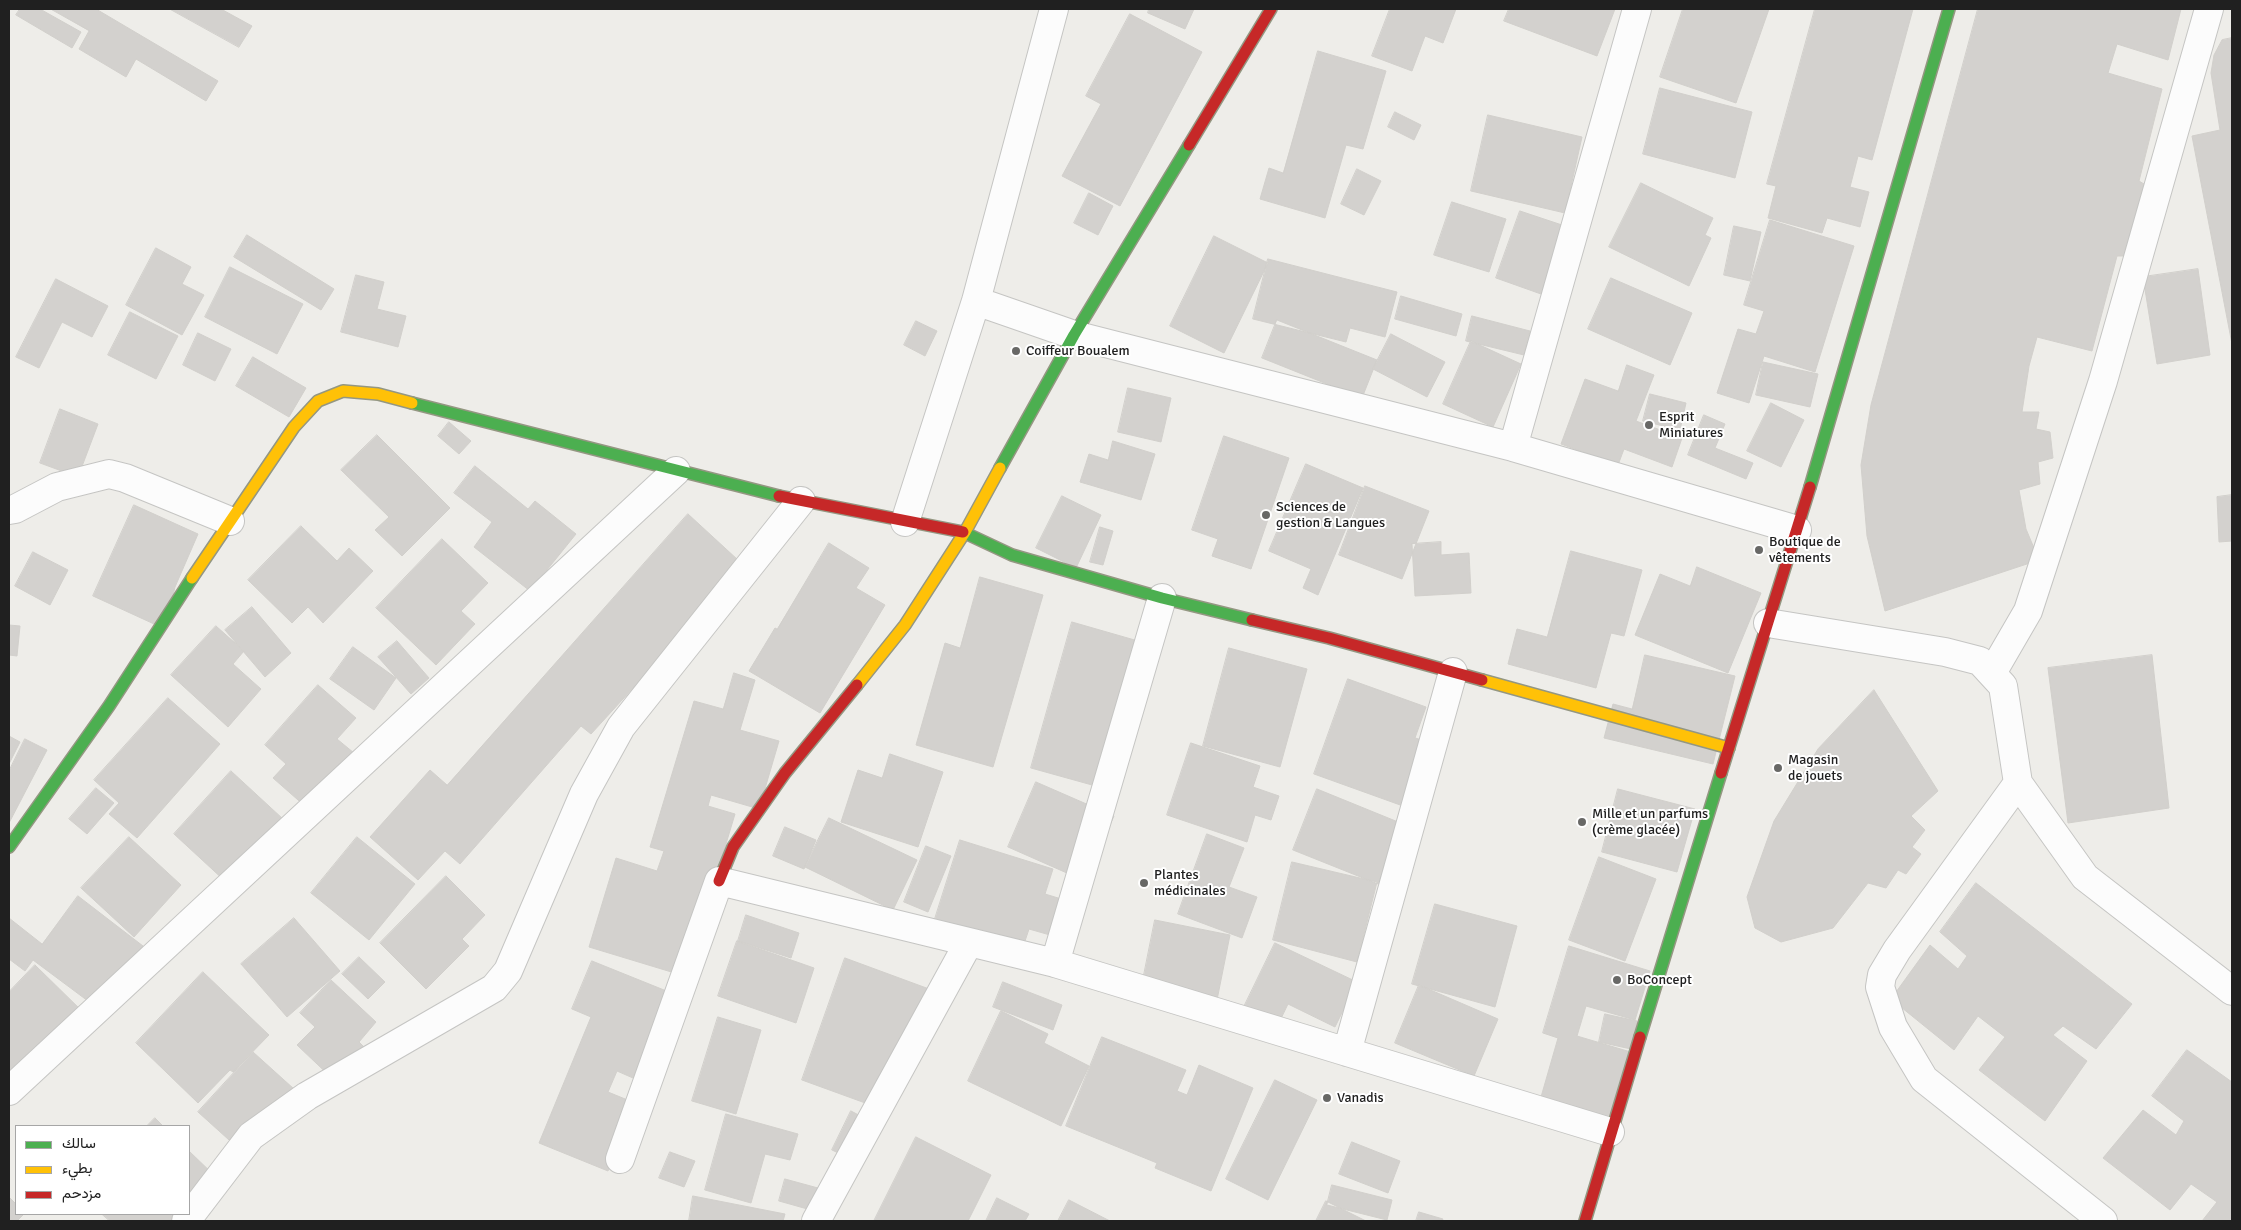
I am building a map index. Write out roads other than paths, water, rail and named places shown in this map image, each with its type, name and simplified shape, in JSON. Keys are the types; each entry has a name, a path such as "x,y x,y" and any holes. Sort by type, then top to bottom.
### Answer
{"street":[{"path":"905,522 976,301 1054,9"},
{"path":"620,1159 718,881 733,847 769,795 905,624 965,532 1074,335 1271,9"},
{"path":"1513,447 1637,9"},
{"path":"1585,1221 1610,1132 1797,530 1949,9"},
{"path":"1992,673 2028,611 2103,381 2209,9"},
{"path":"976,301 1074,335 1513,447 1797,530"},
{"path":"9,847 109,706 230,521 294,428 318,401 343,391 378,394 676,471 801,501 965,532 1012,555 1162,598 1330,638 1729,748"},
{"path":"9,1091 676,471"},
{"path":"9,510 15,509 57,487 109,474 125,478 230,521"},
{"path":"186,1221 251,1136 307,1096 494,988 508,971 584,794 621,727 801,501"},
{"path":"1055,963 1162,598"},
{"path":"1768,623 1945,652 1980,661 2003,686 2018,783 2084,877 2232,991"},
{"path":"1347,1052 1454,672"},
{"path":"2018,783 1897,950 1882,975 1880,987 1893,1027 1924,1079 2102,1221"},
{"path":"718,881 1055,963 1610,1132"},
{"path":"816,1221 969,942"}],"place":[{"name":"Coiffeur Boualem","path":"1016,351"},
{"name":"Esprit Miniatures","path":"1649,425"},
{"name":"Sciences de gestion & Langues","path":"1266,515"},
{"name":"Boutique de vêtements","path":"1759,550"},
{"name":"Magasin de jouets","path":"1778,768"},
{"name":"Mille et un parfums (crème glacée)","path":"1582,822"},
{"name":"Plantes médicinales","path":"1144,883"},
{"name":"BoConcept","path":"1617,980"},
{"name":"Vanadis","path":"1327,1098"}]}
